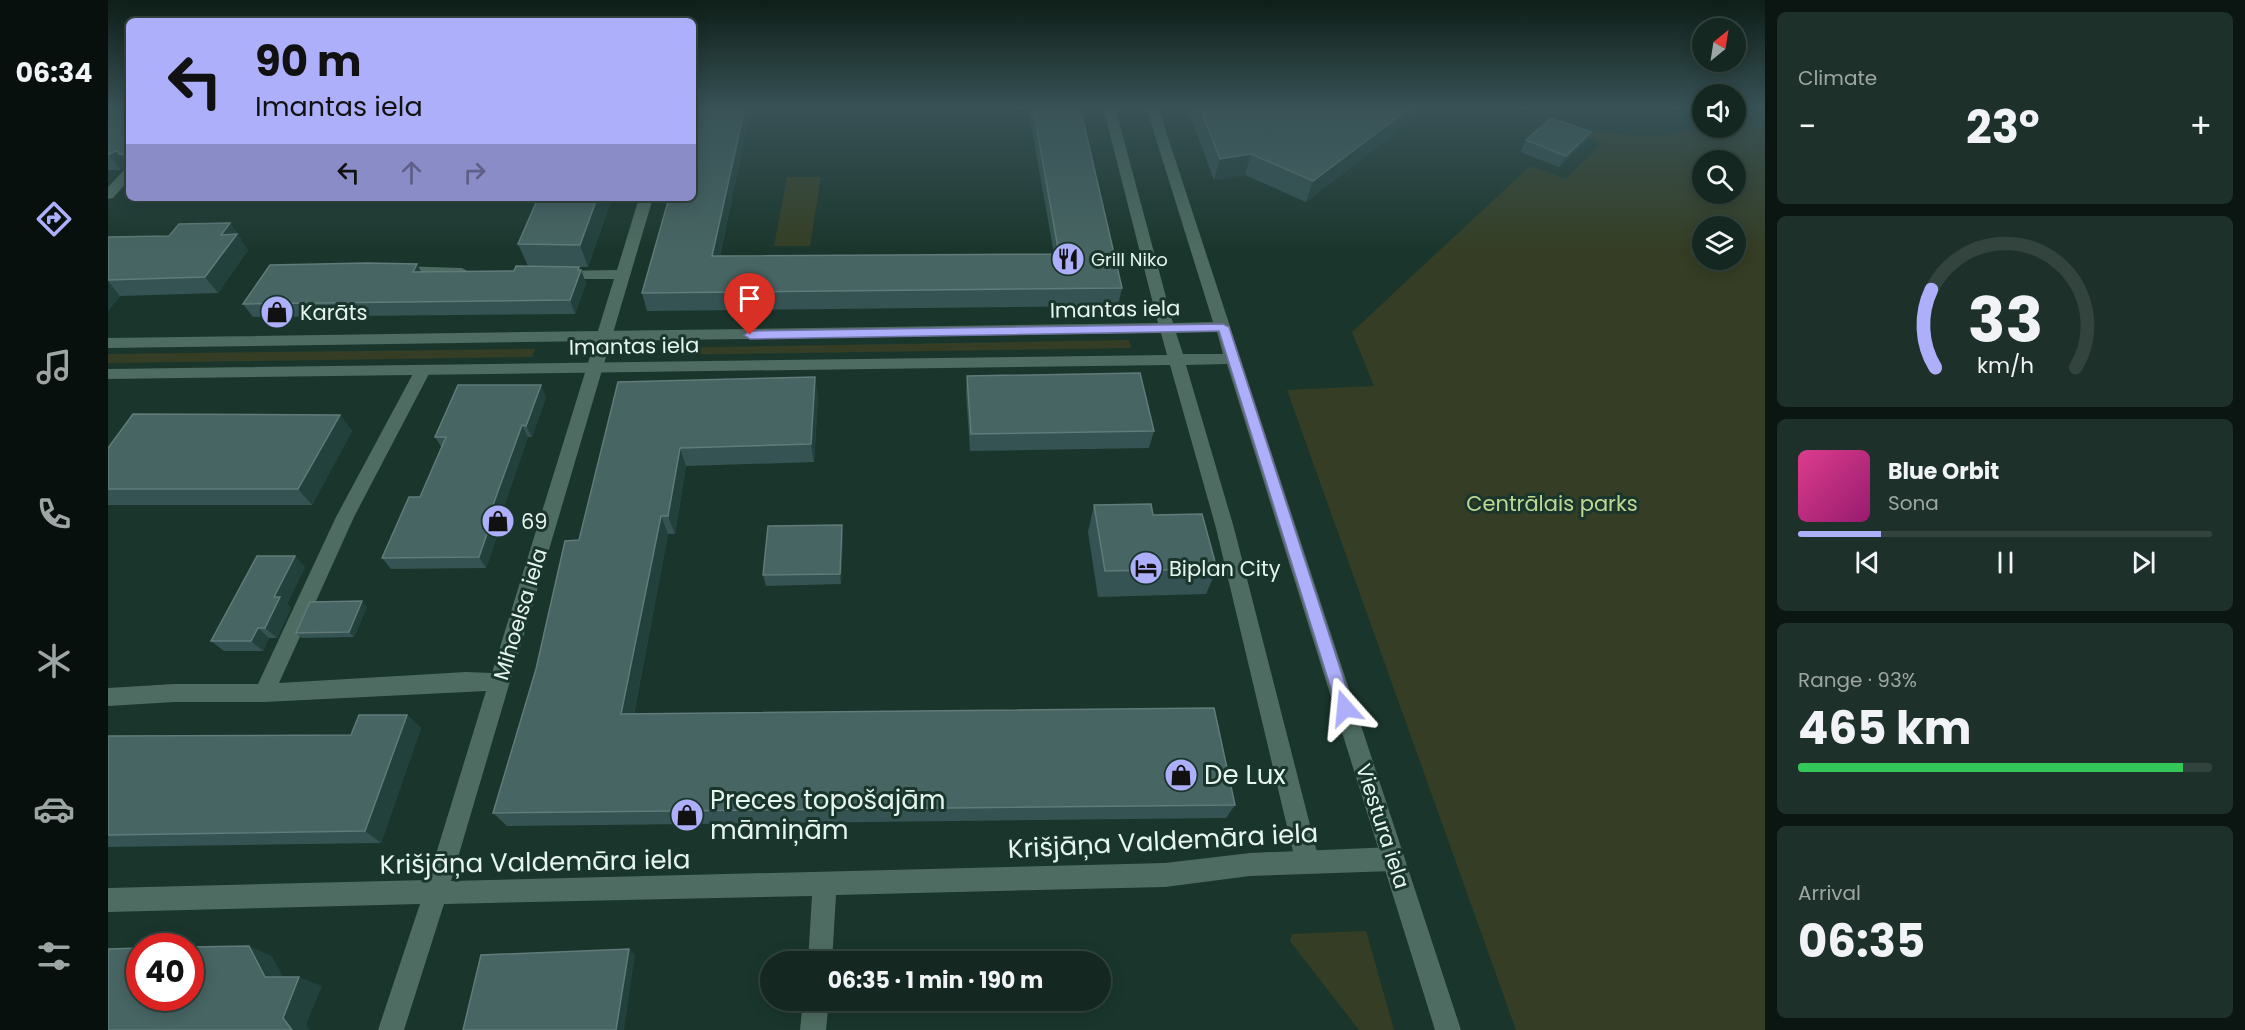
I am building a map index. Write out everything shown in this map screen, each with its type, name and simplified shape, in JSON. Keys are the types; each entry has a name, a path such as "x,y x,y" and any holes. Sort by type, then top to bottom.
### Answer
{"street":[{"path":"1122,155 1168,329 1225,528 1307,860"},
{"name":"Viestura iela","path":"1168,155 1448,1030"},
{"path":"108,195 126,175"},
{"name":"Mihoelsa iela","path":"392,1030 436,892 644,201"},
{"path":"377,270 480,273"},
{"path":"549,274 622,274"},
{"name":"Imantas iela","path":"108,343 1223,327"},
{"name":"Imantas iela","path":"108,374 1233,358"},
{"path":"264,693 345,517 423,370"},
{"path":"108,697 174,693 264,693 466,681 499,682"},
{"name":"Krišjāņa Valdemāra iela","path":"108,900 1165,875 1207,867 1307,860 1393,859"},
{"path":"821,951 825,884"},
{"path":"813,1030 815,1011"}],"green space":[{"name":"Centrālais parks","path":"1590,155 1692,155 1692,204 1746,204 1746,155 1765,155 1765,1030 1516,1030 1287,390 1374,386 1352,332 1530,166 1566,179"},
{"path":"787,177 821,177 810,246 774,246"},
{"path":"1129,340 1131,348 661,355 663,348"},
{"path":"535,349 532,357 108,363 108,354"},
{"path":"1366,931 1394,1030 1359,1030 1290,941 1292,934"}],"building":[{"path":"696,155 734,155 712,256 1059,254 1042,155 1091,155 1122,288 642,293 668,201 696,201"},
{"path":"1218,155 1244,155 1220,159"},
{"path":"1253,155 1347,155 1313,181"},
{"path":"537,201 596,201 580,245 518,244"},
{"path":"230,223 221,235 237,234 205,277 108,280 108,237 169,236 179,224"},
{"path":"417,264 413,272 514,271 516,266 579,267 578,270 581,270 570,300 243,304 270,265"},
{"path":"1140,373 1154,431 971,434 967,376"},
{"path":"815,377 811,444 680,448 668,516 661,516 621,714 1214,708 1235,805 493,813 536,669 565,541 579,540 618,382"},
{"path":"458,385 541,385 526,426 522,425 493,505 497,505 479,557 382,558 409,497 420,497 446,437 435,437"},
{"path":"133,414 340,415 298,489 108,489 108,448"},
{"path":"1151,504 1153,515 1202,514 1217,569 1105,571 1094,505"},
{"path":"842,525 840,574 763,575 768,526"},
{"path":"257,556 295,556 274,597 280,597 265,628 258,628 251,641 211,641"},
{"path":"362,601 349,632 296,633 310,602"},
{"path":"359,715 407,715 365,831 108,835 108,736 351,735"},
{"path":"249,946 265,977 299,977 283,1018 292,1030 108,1030 108,949 126,948 126,1011 204,1011 204,947"},
{"path":"629,949 616,1030 463,1030 481,955"}],"place":[{"name":"Grill Niko","path":"1068,259"},
{"name":"Karāts","path":"277,312"},
{"name":"69","path":"498,521"},
{"name":"Biplan City","path":"1146,568"},
{"name":"De Lux","path":"1181,775"},
{"name":"Preces topošajām māmiņām","path":"687,815"}],"route":[{"path":"750,335 1223,327 1345,708"}]}
